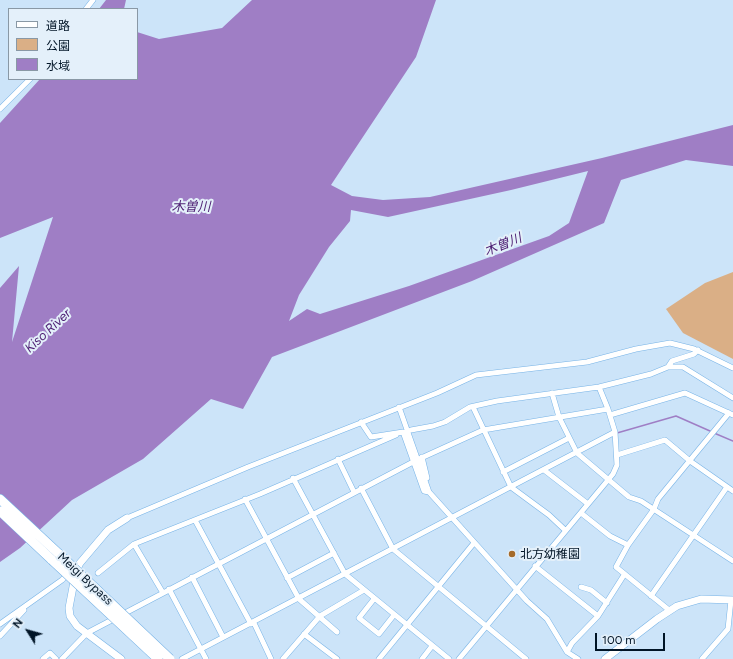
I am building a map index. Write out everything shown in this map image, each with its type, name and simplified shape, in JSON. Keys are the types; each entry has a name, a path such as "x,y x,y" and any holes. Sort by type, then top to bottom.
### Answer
{"highway":[{"name":"Meigi Bypass","path":"0,499 170,659"},
{"name":"Meigi Bypass","path":"0,511 158,659"}],"main road":[{"path":"121,659 74,622 69,611 77,568 108,530 127,518"},
{"path":"605,659 669,610 693,600 732,600"}],"street":[{"path":"87,8 94,0"},
{"path":"0,109 29,80"},
{"path":"127,518 361,422 437,393 476,375 588,362 636,349 670,343 698,350 732,368"},
{"path":"668,367 672,361 694,354 698,350"},
{"path":"361,422 371,437 406,431 445,422 473,407 552,393 599,387 651,374 668,367 683,367 733,398"},
{"path":"459,659 565,530 581,513 617,465 615,432 599,387"},
{"path":"552,393 559,418 577,452 629,497 641,501 733,561"},
{"path":"610,415 685,393 731,414 658,499 654,509 628,545 616,567 669,610"},
{"path":"399,407 429,492 451,519 516,589 547,619 567,652 578,659"},
{"path":"473,407 511,486 549,515 565,530"},
{"path":"62,659 87,633 163,592 266,540 361,488 417,460 483,430 608,409"},
{"path":"406,431 429,487 429,492"},
{"path":"98,573 134,544 195,520 406,431"},
{"path":"182,659 497,496 511,486 615,432"},
{"path":"503,472 569,438"},
{"path":"617,455 664,440 690,461 733,491"},
{"path":"338,459 354,492"},
{"path":"417,460 424,491 429,492"},
{"path":"544,470 588,504"},
{"path":"293,478 345,574 449,659"},
{"path":"651,596 695,536 727,487"},
{"path":"361,488 393,549 526,659"},
{"path":"245,499 299,599 337,632"},
{"path":"581,513 610,536 628,545"},
{"path":"195,520 253,623 271,659"},
{"path":"379,659 474,543"},
{"path":"134,544 163,592"},
{"path":"287,578 334,553"},
{"path":"535,566 598,616"},
{"path":"0,624 77,568"},
{"path":"567,652 572,643 598,616 624,575"},
{"path":"192,577 223,637"},
{"path":"581,587 591,590 607,603"},
{"path":"169,589 206,659"},
{"path":"283,659 320,616 364,590"},
{"path":"374,599 359,618 380,634 394,615"},
{"path":"702,659 730,630 732,600"},
{"path":"0,636 31,602"},
{"path":"304,634 335,658"},
{"path":"422,659 432,646"},
{"path":"43,659 50,653 56,659"}],"green space":[{"path":"733,272 733,359 683,333 666,309 705,283"}],"water":[{"path":"106,0 126,0 124,8 100,8"},
{"name":"木曽川","path":"252,0 436,0 416,57 331,185 352,196 383,200 430,197 602,158 733,125 733,166 686,160 621,180 604,223 472,281 272,357 243,409 211,399 143,459 72,500 20,548 0,562 0,288 19,266 12,342 53,217 0,238 0,123 39,80 138,80 138,32 159,39 222,28","holes":["588,171 569,223 549,236 409,286 320,314 307,309 289,321 299,295 329,247 350,221 351,210 388,217 511,190"]}],"waterway":[{"path":"617,433 676,416 710,431"},
{"path":"714,433 733,441"}],"place":[{"name":"北方幼稚園","path":"512,554"}],"water label":[{"name":"Kiso River","path":"48,331"}]}
